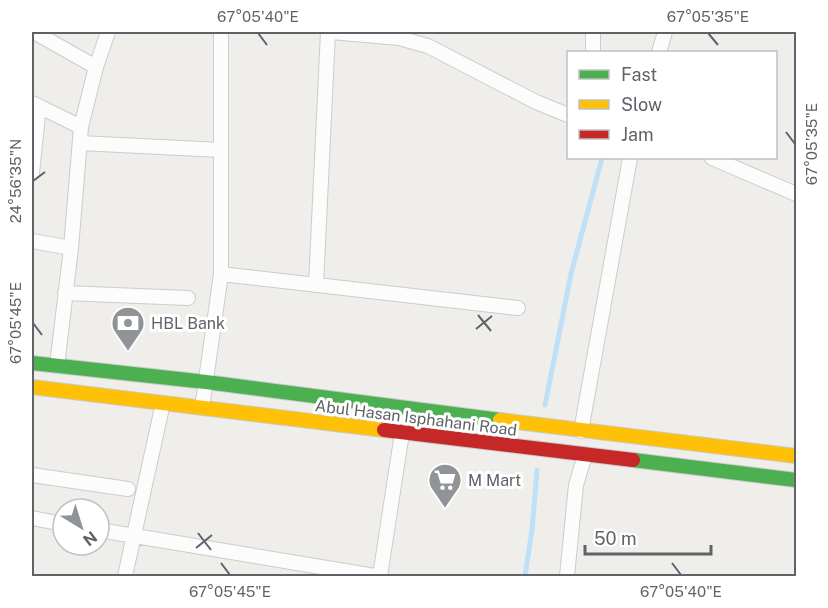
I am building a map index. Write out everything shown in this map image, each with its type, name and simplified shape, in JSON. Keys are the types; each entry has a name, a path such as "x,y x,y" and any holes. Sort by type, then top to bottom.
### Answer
{"main road":[{"name":"Abul Hasan Isphahani Road","path":"32,363 206,382 581,431 796,456"},
{"name":"Abul Hasan Isphahani Road","path":"32,387 796,480"}],"street":[{"path":"34,32 96,67"},
{"path":"57,366 71,248 81,127 96,67 108,32"},
{"path":"202,408 221,274 221,32"},
{"path":"316,285 330,32 399,38 428,46 536,102 567,115"},
{"path":"428,46 430,32"},
{"path":"593,32 593,51"},
{"path":"659,51 665,32"},
{"path":"32,173 35,104 81,127"},
{"path":"80,143 221,150"},
{"path":"581,431 630,159"},
{"path":"714,159 796,194"},
{"path":"32,241 71,248"},
{"path":"221,274 518,308"},
{"path":"65,293 188,298"},
{"path":"125,576 163,403"},
{"path":"380,576 402,433"},
{"path":"567,576 576,485 585,455"},
{"path":"32,474 128,489"},
{"path":"32,518 51,522"},
{"path":"111,532 375,576"}],"waterway":[{"path":"545,405 571,274 602,159"},
{"path":"525,576 537,470"}],"traffic: fast":[{"path":"32,363 206,382 500,420"},
{"path":"633,460 796,480"}],"traffic: slow":[{"path":"32,387 384,430"},
{"path":"500,420 796,456"}],"traffic: jam":[{"path":"384,430 633,460"}],"place":[{"name":"HBL Bank","path":"128,352"},
{"name":"M Mart","path":"445,509"}]}
